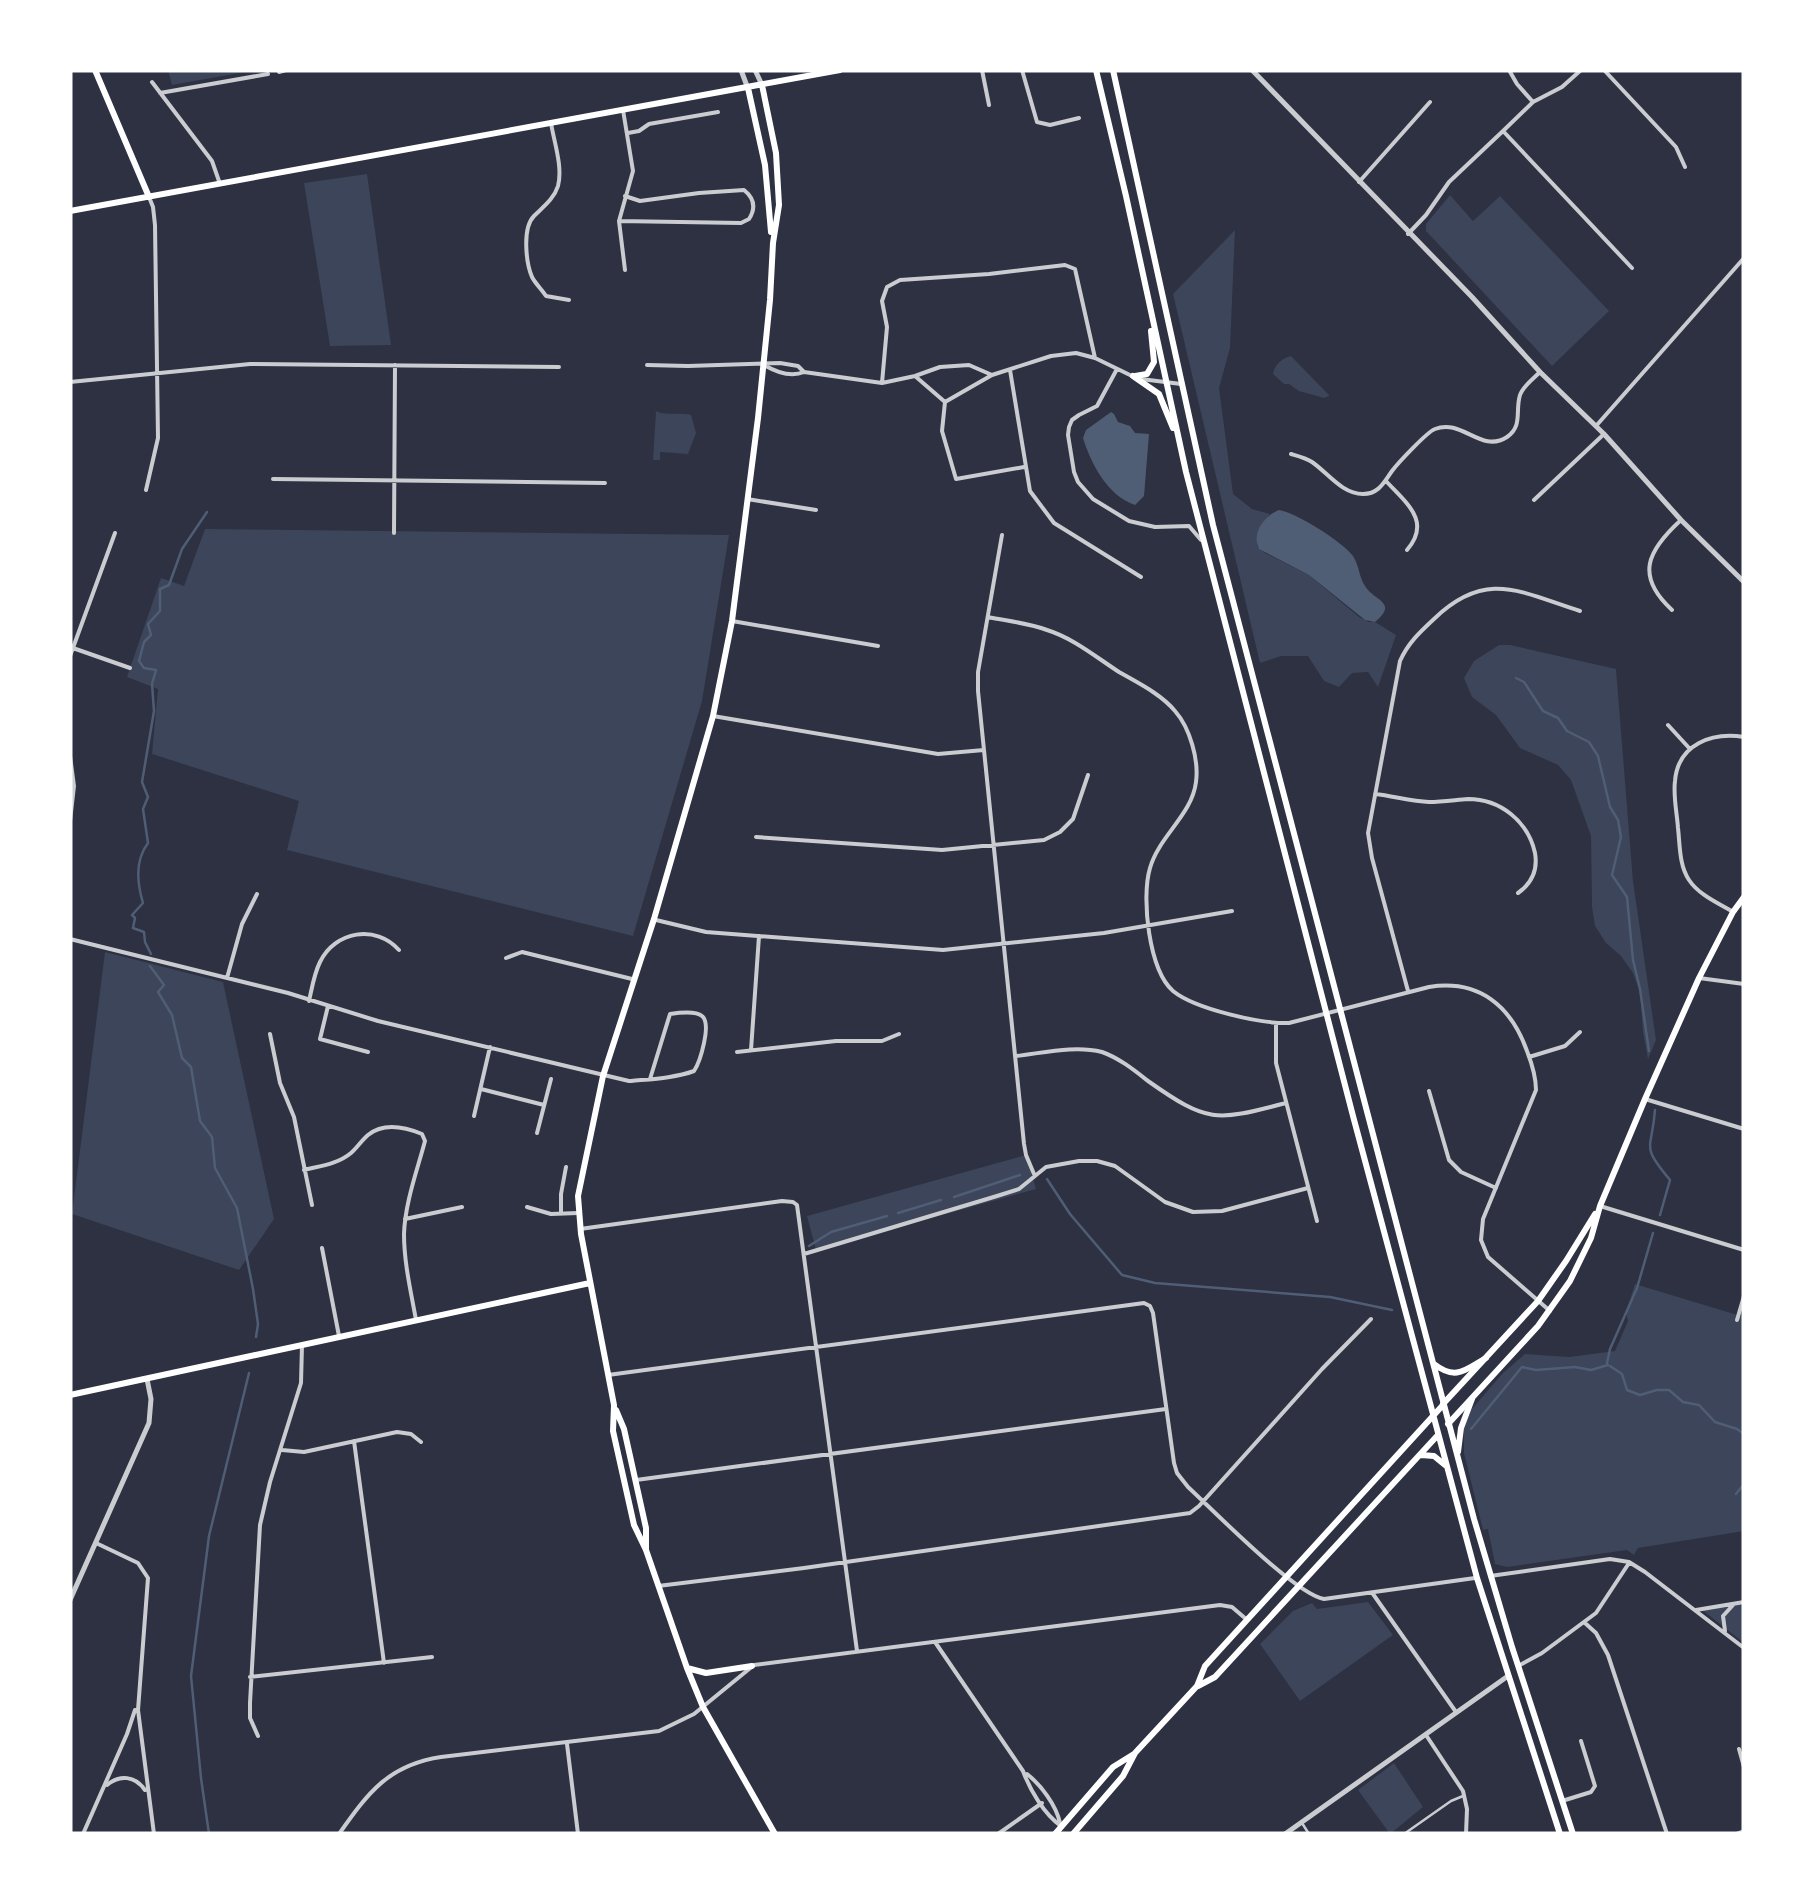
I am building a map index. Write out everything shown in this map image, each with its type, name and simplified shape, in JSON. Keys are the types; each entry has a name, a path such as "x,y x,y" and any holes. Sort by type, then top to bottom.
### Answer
{"main road":[{"path":"95,70 148,197"},
{"path":"70,211 835,70"},
{"path":"1096,70 1182,456 1326,1013 1469,1548 1560,1834"},
{"path":"1114,70 1214,525 1448,1424 1490,1576 1573,1834"},
{"path":"646,1550 646,1528 624,1429 614,1404 580,1229 580,1179 603,1076 713,716 732,620 764,364 772,243 780,189 762,85"},
{"path":"748,88 765,166 772,243"},
{"path":"1133,376 1147,374 1154,362 1149,305"},
{"path":"1133,376 1163,399 1182,456"},
{"path":"1197,1686 1216,1677 1550,1311 1579,1264 1645,1098 1699,978 1744,898"},
{"path":"1070,1834 1197,1686 1205,1666 1538,1301 1600,1206"},
{"path":"70,1395 590,1283"},
{"path":"1433,1363 1456,1373 1486,1358"},
{"path":"1458,1458 1461,1428 1472,1398"},
{"path":"614,1404 614,1432 636,1530 704,1706 775,1834"},
{"path":"1420,1455 1436,1457 1446,1466"},
{"path":"1469,1548 1490,1576"},
{"path":"1478,1578 1496,1594"},
{"path":"688,1668 708,1673 752,1666"},
{"path":"1055,1834 1114,1767 1135,1754"}],"street":[{"path":"278,72 286,70"},
{"path":"741,70 748,88"},
{"path":"756,70 762,85"},
{"path":"982,70 989,105"},
{"path":"1022,70 1036,122 1050,125 1079,118"},
{"path":"1252,70 1744,582"},
{"path":"1509,70 1516,84 1534,102"},
{"path":"1408,234 1449,182 1502,131 1534,102 1581,70"},
{"path":"1604,70 1676,146 1685,167"},
{"path":"160,93 268,74"},
{"path":"152,82 212,161 220,184"},
{"path":"1360,182 1430,102"},
{"path":"623,110 632,171 619,221 625,270"},
{"path":"628,133 649,124 718,112"},
{"path":"551,123 558,184 526,228 527,252 532,276 546,296 568,300"},
{"path":"1502,131 1632,268"},
{"path":"619,221 741,222 749,219 754,206 744,190 699,192 640,202 625,196"},
{"path":"146,490 158,438 155,226 148,197"},
{"path":"754,206 769,205"},
{"path":"1596,426 1744,258"},
{"path":"882,383 887,328 882,301 888,286 900,280 1065,265 1076,269 1095,358"},
{"path":"945,402 992,375 1066,353 1085,354 1133,376 1182,384"},
{"path":"647,365 780,363 798,366 804,372"},
{"path":"70,382 250,364 559,367"},
{"path":"764,364 776,372 882,383 940,367 969,366 992,375"},
{"path":"394,533 395,365"},
{"path":"1117,369 1097,406 1078,415 1069,427 1078,482 1092,500 1129,521 1189,526 1206,549"},
{"path":"1010,370 1030,491 1054,523 1141,577"},
{"path":"1291,454 1310,461 1335,482 1358,494 1370,493 1433,429 1450,426 1487,442 1508,436 1519,420 1521,394 1540,372"},
{"path":"915,376 945,402"},
{"path":"945,402 942,431 956,479 1024,468"},
{"path":"1534,500 1604,434"},
{"path":"273,479 605,483"},
{"path":"1386,481 1412,510 1417,522 1417,536 1407,550"},
{"path":"747,499 816,510"},
{"path":"1672,610 1655,592 1650,568 1659,542 1681,520"},
{"path":"70,656 115,532"},
{"path":"1002,534 978,685 1024,1144 1034,1174"},
{"path":"1408,991 1369,842 1400,661 1412,640 1449,604 1468,593 1502,588 1580,611"},
{"path":"988,618 1064,636 1167,703 1182,720 1195,761 1196,786 1189,805 1159,846 1149,870 1146,895 1158,968 1182,997 1253,1020 1289,1023 1408,991 1452,985 1484,995 1514,1021 1536,1080 1535,1095 1482,1224 1483,1249 1550,1311"},
{"path":"732,620 878,646"},
{"path":"71,647 130,668"},
{"path":"713,716 938,754 984,750"},
{"path":"1668,725 1690,749"},
{"path":"1733,912 1700,892 1683,868 1674,782 1679,764 1690,749 1710,737 1744,736"},
{"path":"70,756 74,786 70,822"},
{"path":"756,836 922,850 1044,840 1073,819 1088,775"},
{"path":"1375,794 1428,802 1471,799 1506,810 1520,821 1536,856 1529,886 1518,893"},
{"path":"227,978 242,924 257,894"},
{"path":"654,919 706,932 944,950 1104,933 1232,911"},
{"path":"309,1000 320,961 340,940 368,933 387,939 399,950"},
{"path":"751,1050 759,936"},
{"path":"70,939 378,1021 629,1081 650,1079 688,1074 694,1071 704,1044 703,1017 670,1014 650,1079"},
{"path":"506,958 522,952 634,980"},
{"path":"1699,978 1744,984"},
{"path":"328,1006 320,1039 368,1052"},
{"path":"1276,1023 1276,1063 1317,1222"},
{"path":"1529,1057 1565,1046 1580,1032"},
{"path":"270,1034 280,1083 294,1117 312,1205"},
{"path":"737,1052 836,1041 882,1041 899,1034"},
{"path":"474,1116 490,1048"},
{"path":"1016,1056 1079,1049 1103,1053 1124,1063 1181,1104 1214,1116 1238,1115 1286,1103"},
{"path":"537,1133 551,1079"},
{"path":"481,1089 544,1105"},
{"path":"1430,1091 1449,1160 1461,1172 1496,1188"},
{"path":"1645,1098 1744,1128"},
{"path":"304,1170 342,1159 382,1127 422,1134 425,1141 405,1219 406,1265 416,1320"},
{"path":"804,1254 1019,1189 1034,1174 1050,1166 1079,1161 1108,1163 1172,1206 1187,1211 1222,1211 1308,1188"},
{"path":"561,1214 566,1167"},
{"path":"580,1229 782,1200 793,1202 798,1210 857,1652"},
{"path":"1600,1206 1744,1250"},
{"path":"405,1219 462,1207"},
{"path":"527,1207 551,1214 578,1213"},
{"path":"322,1248 340,1336"},
{"path":"1737,1320 1744,1296"},
{"path":"608,1375 1148,1304 1153,1313 1176,1470 1286,1577 1321,1599 1478,1578"},
{"path":"658,1586 1181,1516 1204,1501 1371,1319"},
{"path":"258,1736 250,1718 250,1678 259,1534 270,1482 302,1383 302,1344"},
{"path":"70,1600 149,1423 151,1399 147,1379"},
{"path":"634,1480 1166,1408"},
{"path":"280,1450 304,1452 404,1432 421,1442"},
{"path":"354,1441 384,1663"},
{"path":"96,1543 138,1563 148,1578 138,1724 154,1834"},
{"path":"1490,1576 1610,1559 1629,1562 1744,1648"},
{"path":"1518,1666 1542,1653 1604,1604 1629,1562"},
{"path":"1372,1592 1456,1712"},
{"path":"1696,1610 1744,1602"},
{"path":"338,1834 380,1782 411,1764 432,1758 660,1731 704,1706 752,1666 1223,1604 1248,1621"},
{"path":"1728,1635 1722,1620 1725,1611 1735,1604"},
{"path":"1584,1622 1601,1640 1608,1656 1667,1834"},
{"path":"935,1642 1054,1821 1070,1834"},
{"path":"250,1678 432,1657"},
{"path":"1285,1834 1508,1676"},
{"path":"82,1834 128,1734 138,1696"},
{"path":"1425,1734 1465,1796 1466,1834"},
{"path":"1562,1801 1591,1792 1595,1786 1581,1741"},
{"path":"567,1742 578,1834"},
{"path":"1739,1749 1744,1767"},
{"path":"1023,1770 1058,1813 1061,1826"},
{"path":"102,1790 114,1780 128,1778 140,1783 148,1794"},
{"path":"998,1834 1042,1803"},
{"path":"1736,1834 1744,1831"}],"lane":[{"path":"1404,1834 1451,1801 1465,1796"},
{"path":"1301,1822 1310,1834"}],"shaded area":[{"path":"168,70 256,70 172,85"},
{"path":"367,174 391,345 330,346 304,183"},
{"path":"1450,195 1473,221 1500,196 1609,311 1552,366 1426,231 1426,224"},
{"path":"1235,230 1230,348 1219,388 1233,494 1252,509 1270,514 1258,530 1257,546 1265,553 1309,575 1359,617 1396,635 1378,687 1368,672 1352,673 1339,687 1324,681 1308,656 1281,656 1260,663 1173,294"},
{"path":"1291,356 1329,396 1299,391 1273,374 1279,362"},
{"path":"656,411 691,415 696,433 688,454 660,452 660,460 653,460"},
{"path":"1111,412 1135,433 1149,434 1144,496 1135,505 1125,501 1102,478 1083,438 1086,430"},
{"path":"1279,510 1318,529 1353,556 1365,586 1385,606 1375,622 1365,620 1309,575 1259,549 1260,526"},
{"path":"205,529 729,535 702,701 633,936 287,850 299,801 152,754 158,689 127,677 161,578 184,586"},
{"path":"1499,645 1616,669 1633,881 1656,1040 1648,1059 1640,992 1633,973 1595,926 1591,836 1571,780 1558,765 1520,748 1496,715 1472,697 1464,678 1474,661"},
{"path":"105,952 223,982 274,1219 239,1270 72,1214"},
{"path":"1026,1155 1036,1189 816,1250 807,1216"},
{"path":"1635,1284 1744,1317 1744,1531 1638,1548 1634,1555 1627,1550 1507,1567 1495,1564 1464,1453 1464,1418 1525,1354 1569,1357 1615,1351 1628,1321 1626,1312"},
{"path":"1368,1602 1393,1635 1300,1701 1260,1644 1293,1611 1312,1603 1317,1609"},
{"path":"1744,1604 1744,1643 1701,1609"},
{"path":"1394,1763 1423,1807 1390,1834 1358,1790"}],"waterway":[{"path":"151,954 144,932 133,928 132,915 143,903 138,872 148,843 143,809 148,797 142,782 154,711 152,684 156,670 144,668 139,661 144,642 151,635 148,624 160,611 160,589 169,585 182,549 207,512"},
{"path":"1516,678 1524,682 1543,711 1558,718 1567,731 1589,742 1598,756 1621,837 1612,875 1627,897 1649,1051"},
{"path":"150,966 164,985 158,992 172,1015 182,1058 191,1067 200,1121 212,1137 215,1168 237,1208 253,1289 256,1337"},
{"path":"1655,1110 1651,1153 1670,1180 1660,1215"},
{"path":"954,1197 1020,1175"},
{"path":"1047,1179 1070,1214 1122,1275 1155,1283 1330,1297 1392,1310"},
{"path":"898,1213 941,1200"},
{"path":"809,1246 831,1232 887,1216"},
{"path":"1607,1363 1637,1288 1653,1233"},
{"path":"1471,1429 1522,1367 1591,1370 1608,1365"},
{"path":"1610,1366 1622,1374 1627,1390 1640,1395 1669,1390 1683,1402 1699,1405 1715,1422 1744,1434"},
{"path":"209,1834 191,1676 209,1536 249,1373"},
{"path":"1736,1494 1744,1484"}]}
